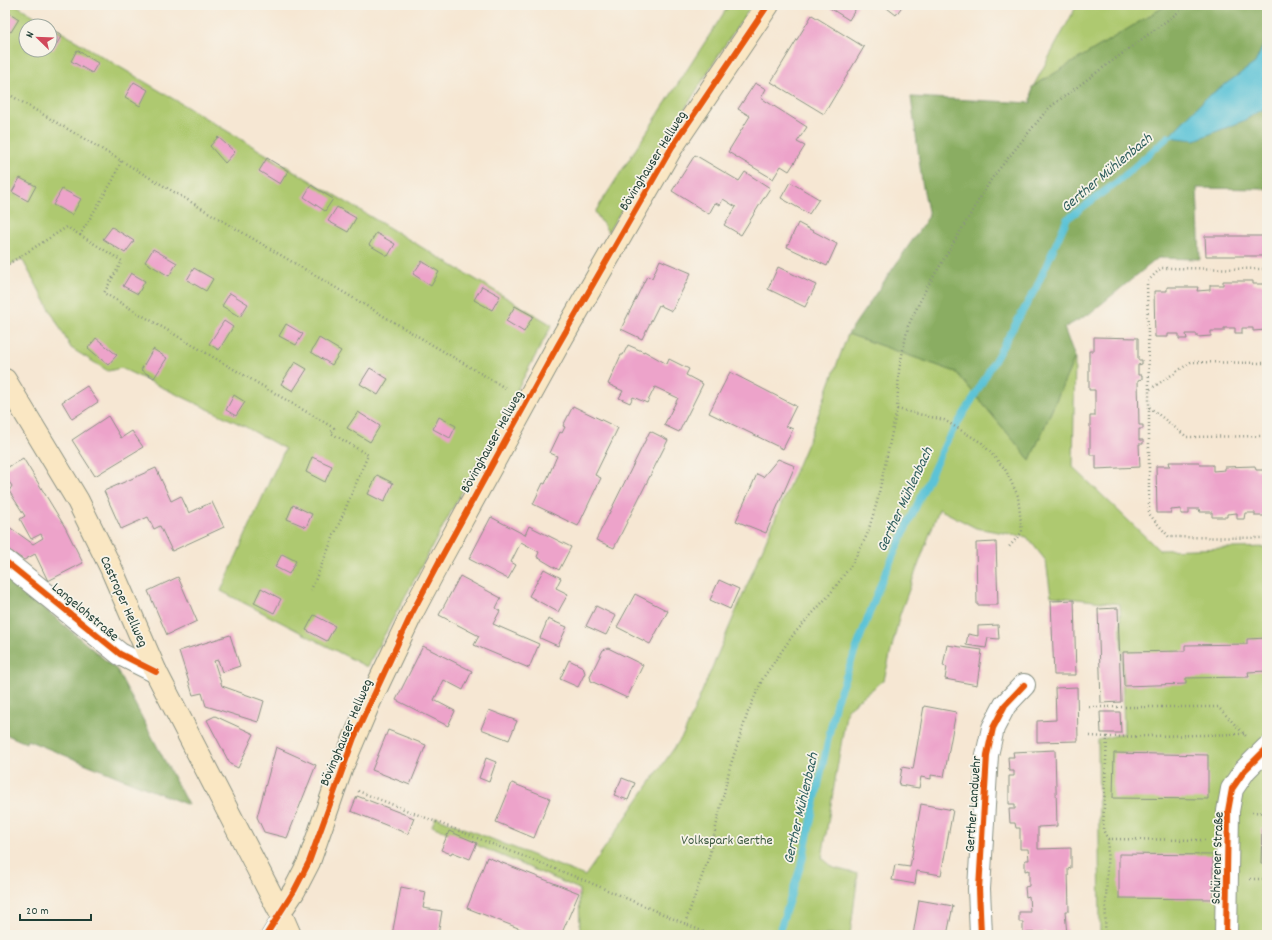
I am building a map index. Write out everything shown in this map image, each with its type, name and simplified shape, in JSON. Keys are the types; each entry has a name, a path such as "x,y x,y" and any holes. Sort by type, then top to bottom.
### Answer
{"street":[{"name":"Bövinghauser Hellweg","path":"280,912 294,891 309,862 336,782 370,700 412,613 527,401 672,147 768,5"},
{"name":"Castroper Hellweg","path":"5,380 78,501 111,568 156,672 280,912 290,935"},
{"name":"Langelohstraße","path":"5,561 120,654 156,672"},
{"name":"Gerther Landwehr","path":"981,935 979,889 987,755 993,728 1005,705 1024,685"},
{"name":"Schürener Straße","path":"1226,935 1228,811 1232,790 1245,770 1264,750"}],"lane":[{"path":"266,935 280,912"}],"path":[{"path":"685,923 709,856 730,767 748,712 763,678 794,635 830,594 852,564 867,535 877,502 897,409 899,370 908,326 926,289 992,178 1050,107 1188,5"},
{"path":"5,92 527,401"},
{"path":"80,235 113,180 121,161"},
{"path":"5,266 67,227 122,261 104,292 334,428 331,433 368,455 311,590"},
{"path":"1267,269 1161,268 1147,282 1149,514 1169,536 1267,538"},
{"path":"1149,390 1191,362 1267,363"},
{"path":"1149,407 1188,437 1267,436"},
{"path":"897,409 944,420 982,443 1005,469 1018,496 1022,532 1009,547"},
{"path":"1089,707 1218,707 1244,734 1264,750"},
{"path":"1090,736 1106,737 1244,734"},
{"path":"1105,935 1108,839 1103,830 1106,737"},
{"path":"336,782 591,883 711,935"},
{"path":"1108,839 1227,840"}],"green space":[{"path":"5,5 16,5 38,18 18,18 18,58 58,58 58,30 552,325 367,667 221,591 285,449 244,426 121,368 108,371 71,348 22,259 5,267"},
{"path":"729,5 752,5 723,48 608,232 595,212"},
{"path":"1077,5 1167,5 1033,86"},
{"path":"1167,5 1267,5 1267,189 1197,188 1200,259 1158,258 1089,314 1064,328 1075,357 1030,460 956,372 848,334 929,216 922,182 911,97 1031,103 1032,87"},
{"name":"Volkspark Gerthe","path":"848,334 956,372 1030,460 1075,357 1073,467 1159,550 1267,547 1267,935 1100,935 1098,740 1124,733 1120,604 1051,596 1046,561 1027,537 976,528 939,509 900,614 884,680 847,709 822,858 834,868 858,874 850,935 580,935 579,889 432,826 436,817 585,876 684,734 811,434"},
{"path":"5,575 117,670 188,805 27,740 26,743 5,734"}],"water":[{"path":"1267,37 1267,107 1243,121 1195,140 1168,137 1206,98 1255,63"}],"building":[{"path":"825,5 858,5 849,20"},
{"path":"883,5 903,5 896,15"},
{"path":"5,10 18,18 18,21 11,32 5,28"},
{"path":"812,15 864,47 824,114 771,82"},
{"path":"58,33 62,35 58,42"},
{"path":"77,50 98,63 92,73 71,61"},
{"path":"134,82 148,90 140,106 125,97"},
{"path":"755,83 766,89 761,98 807,127 797,142 805,146 789,171 781,166 773,179 728,152 750,116 738,109"},
{"path":"218,137 235,152 225,163 210,146"},
{"path":"695,155 739,181 745,172 770,188 741,235 724,225 736,207 723,199 720,205 715,203 709,214 672,191"},
{"path":"267,158 288,171 280,184 259,171"},
{"path":"20,178 36,186 28,201 12,192"},
{"path":"790,182 819,199 809,214 781,198"},
{"path":"311,185 333,199 325,211 304,197"},
{"path":"62,189 81,199 72,215 53,205"},
{"path":"337,207 356,218 348,232 328,221"},
{"path":"798,223 837,244 827,266 787,247"},
{"path":"112,227 134,241 125,253 103,239"},
{"path":"376,233 395,244 388,256 369,245"},
{"path":"1205,236 1267,236 1267,256 1206,256"},
{"path":"153,249 177,263 169,276 145,262"},
{"path":"660,260 691,273 672,311 659,305 642,339 621,329 647,276 652,278"},
{"path":"422,261 439,272 431,286 413,274"},
{"path":"778,267 816,285 805,307 768,289"},
{"path":"194,268 213,279 206,291 187,280"},
{"path":"131,273 145,281 138,294 123,286"},
{"path":"1223,281 1253,281 1253,284 1267,284 1267,335 1266,330 1253,331 1253,328 1242,328 1242,333 1235,333 1235,328 1224,328 1224,331 1211,331 1211,336 1197,337 1197,334 1186,334 1187,339 1179,339 1179,334 1168,334 1168,337 1155,337 1154,291 1167,291 1167,287 1198,287 1197,291 1210,290 1210,285 1223,285"},
{"path":"482,286 500,296 492,310 474,300"},
{"path":"230,293 248,304 240,317 222,306"},
{"path":"515,306 533,316 524,332 506,321"},
{"path":"224,321 233,327 219,350 209,344"},
{"path":"286,324 303,334 296,345 279,336"},
{"path":"1094,337 1138,338 1138,360 1142,360 1142,364 1138,365 1138,375 1142,375 1142,379 1138,380 1139,425 1143,425 1143,429 1139,429 1139,440 1143,440 1143,444 1139,444 1140,467 1096,469 1096,455 1090,455 1090,416 1095,416 1095,390 1089,390 1089,351 1094,351"},
{"path":"96,338 117,355 108,365 88,348"},
{"path":"319,338 341,351 332,365 311,352"},
{"path":"628,345 644,351 667,364 669,359 689,369 686,375 703,384 679,432 664,425 678,398 655,387 647,403 633,397 630,403 619,398 623,391 608,384 621,355 623,355"},
{"path":"153,349 167,358 154,378 141,370"},
{"path":"295,362 307,369 293,391 281,384"},
{"path":"370,368 388,379 378,395 360,384"},
{"path":"730,372 796,406 786,426 793,429 783,449 709,413"},
{"path":"87,386 98,402 72,419 62,402"},
{"path":"234,395 245,402 236,416 226,410"},
{"path":"573,406 618,428 595,475 601,478 578,526 533,504 543,483 545,484 557,456 550,453 560,432 562,433 565,427 563,426"},
{"path":"358,412 380,426 370,442 347,428"},
{"path":"108,416 121,438 132,431 143,447 95,476 72,440"},
{"path":"439,417 456,426 450,438 433,429"},
{"path":"650,431 668,440 614,548 596,540"},
{"path":"312,457 332,466 325,482 306,472"},
{"path":"23,458 65,527 83,563 48,581 35,554 24,560 5,547 5,524 33,544 43,538 41,534 31,539 20,519 25,516 9,491 12,486 5,476 5,469"},
{"path":"778,459 795,466 766,533 736,521 757,474 763,477"},
{"path":"1169,462 1199,462 1200,465 1213,465 1213,471 1225,470 1225,467 1255,466 1256,470 1267,470 1267,516 1255,516 1255,513 1245,513 1244,519 1237,519 1237,513 1227,514 1227,517 1212,517 1212,512 1200,512 1199,509 1189,509 1189,514 1181,514 1181,509 1171,510 1171,513 1157,513 1156,466 1170,466"},
{"path":"156,468 171,501 181,496 189,513 212,502 224,527 172,551 160,526 154,529 148,517 121,529 104,491"},
{"path":"377,475 393,483 384,502 368,494"},
{"path":"293,505 312,514 306,527 287,519"},
{"path":"491,517 525,535 529,526 571,547 559,570 537,557 539,552 521,542 511,562 516,565 508,579 469,559"},
{"path":"996,542 998,605 977,605 976,543"},
{"path":"282,554 296,561 289,574 275,567"},
{"path":"544,569 561,578 556,588 568,594 558,612 529,596"},
{"path":"460,576 501,598 496,608 500,611 493,624 539,644 529,668 474,645 479,636 439,615"},
{"path":"178,577 197,621 167,635 148,591"},
{"path":"719,580 739,589 730,609 710,600"},
{"path":"261,588 281,599 274,613 254,603"},
{"path":"635,594 668,611 650,644 617,627"},
{"path":"1074,600 1076,675 1054,675 1051,601"},
{"path":"596,606 616,616 606,635 586,626"},
{"path":"1118,608 1121,702 1101,703 1098,609"},
{"path":"314,615 335,626 327,641 306,630"},
{"path":"548,619 567,627 558,646 540,638"},
{"path":"998,625 999,639 988,638 986,648 966,645 968,634 978,636 978,626"},
{"path":"230,635 240,666 222,672 218,660 214,661 222,686 264,701 258,722 206,706 202,693 193,695 179,651"},
{"path":"1267,638 1267,671 1248,672 1249,677 1186,678 1186,684 1124,686 1123,652 1185,651 1185,645 1247,644 1247,639"},
{"path":"947,645 982,650 977,685 945,679 947,667 943,666"},
{"path":"423,646 472,671 463,690 444,680 434,700 455,711 448,726 396,700"},
{"path":"608,648 643,665 627,698 591,681 590,676 603,650"},
{"path":"569,660 583,667 585,673 578,687 560,679"},
{"path":"1077,687 1078,741 1037,742 1037,721 1056,720 1055,688"},
{"path":"924,706 956,712 944,777 931,775 931,779 921,777 919,788 899,785 902,767 913,769"},
{"path":"489,710 517,721 509,740 481,729"},
{"path":"1100,712 1120,712 1121,733 1101,733"},
{"path":"215,716 254,734 238,768 230,764 207,720"},
{"path":"388,730 426,745 410,785 372,770"},
{"path":"276,747 316,765 287,838 264,832 257,817"},
{"path":"1055,750 1057,826 1038,827 1038,849 1071,848 1071,868 1068,869 1069,911 1065,911 1067,935 1046,935 1046,932 1023,933 1023,922 1019,922 1019,912 1030,912 1029,896 1026,897 1025,887 1029,886 1029,870 1025,871 1025,860 1029,860 1028,849 1020,849 1020,828 1016,828 1015,823 1010,823 1009,809 1015,809 1015,804 1009,804 1009,776 1014,776 1014,771 1009,771 1008,757 1014,757 1013,752"},
{"path":"1114,753 1208,755 1208,799 1113,798"},
{"path":"486,758 496,762 489,782 479,778"},
{"path":"622,778 635,783 628,800 614,795"},
{"path":"512,783 550,798 534,838 496,822"},
{"path":"357,796 414,818 408,834 351,811"},
{"path":"921,804 953,810 941,875 917,871 915,884 892,880 895,865 910,867"},
{"path":"1262,829 1267,829 1267,864 1261,864"},
{"path":"449,831 477,843 470,859 452,852 451,854 441,850"},
{"path":"1119,854 1213,855 1213,899 1119,898"},
{"path":"487,857 579,893 561,935 536,935 467,908"},
{"path":"401,887 426,892 423,908 442,911 438,935 392,935"},
{"path":"919,900 953,906 947,935 913,935"}],"waterway":[{"name":"Gerther Mühlenbach","path":"778,935 803,859 836,702 882,580 946,442 971,402 1036,288 1067,219 1117,182 1168,137"}],"cycle path":[{"path":"266,935 294,891 309,862 354,738 412,613 441,558 558,345 672,147 768,5"},
{"path":"5,561 120,654 156,672"},
{"path":"981,935 979,889 987,755 993,728 1005,705 1024,685"},
{"path":"1226,935 1228,811 1232,789 1245,770 1267,748"}]}
